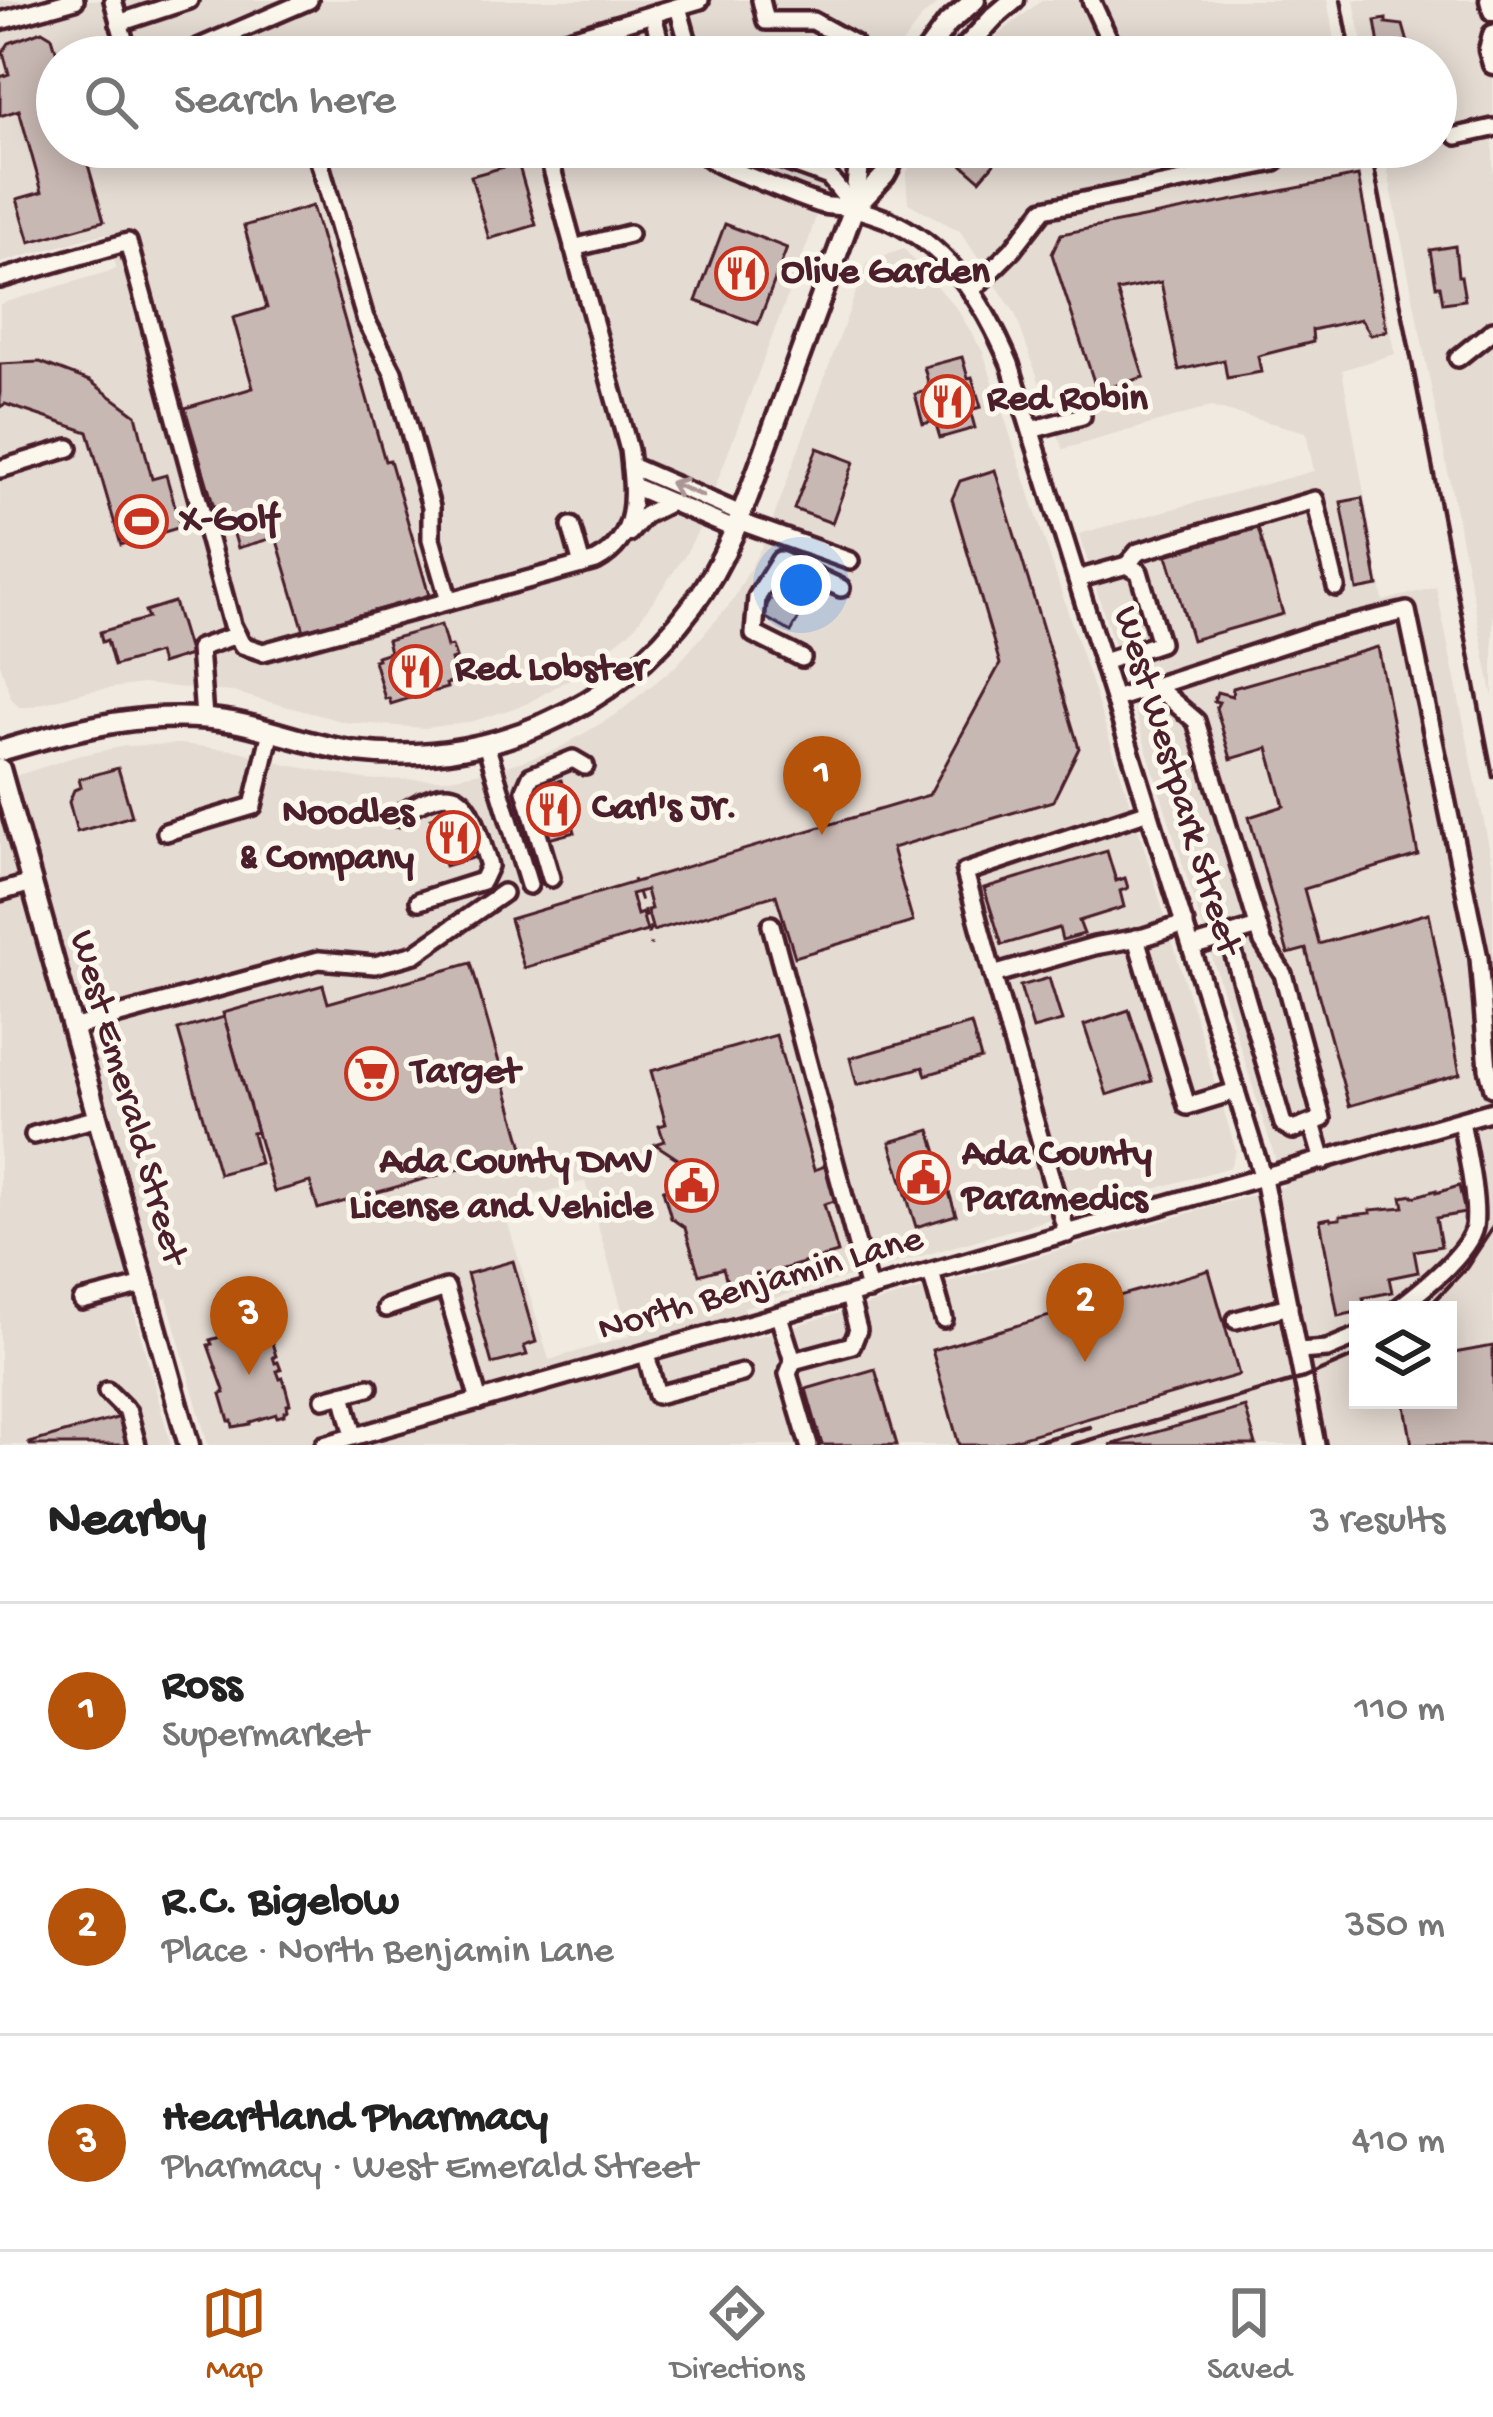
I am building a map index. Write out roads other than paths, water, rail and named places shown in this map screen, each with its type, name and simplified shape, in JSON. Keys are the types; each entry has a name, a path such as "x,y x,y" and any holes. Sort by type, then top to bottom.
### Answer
{"main road":[{"path":"939,36 975,0"},
{"path":"966,36 996,0"},
{"path":"977,36 1014,0"},
{"path":"1490,0 1493,11"},
{"path":"1493,35 1489,50 1493,64"},
{"path":"0,751 128,719 204,718 322,746 428,753 486,744 577,708 639,663 694,604 738,521 854,208 859,168"},
{"path":"854,208 889,168"},
{"name":"West Emerald Street","path":"0,769 189,1445"}],"street":[{"path":"0,21 75,0"},
{"path":"113,0 123,36"},
{"path":"119,22 190,0"},
{"path":"226,36 309,0"},
{"path":"583,36 700,0"},
{"path":"761,0 766,21 813,21 840,36"},
{"path":"1090,0 1107,36"},
{"path":"678,7 686,36"},
{"path":"653,15 658,36"},
{"path":"1457,136 1493,128"},
{"path":"321,168 365,318 393,371 430,507 431,539 449,601"},
{"path":"552,168 629,450 633,486 629,523 622,539"},
{"path":"729,168 825,206 854,208"},
{"path":"804,168 829,177 854,208"},
{"path":"972,290 1044,209 1246,168"},
{"name":"West Westpark Street","path":"854,208 890,221 948,260 972,290 1010,364 1263,1178 1312,1444"},
{"path":"574,248 628,233"},
{"path":"0,280 128,242 237,634 242,645 262,652 582,565 610,553 645,515 670,502"},
{"path":"1458,358 1493,330"},
{"path":"1031,430 1082,416"},
{"path":"0,469 69,448"},
{"path":"631,466 738,521"},
{"path":"633,486 850,560"},
{"path":"1077,580 1127,565 1138,552 1315,500 1336,587"},
{"path":"571,526 582,565"},
{"path":"802,658 754,634 757,597 780,560 841,588"},
{"path":"1103,662 1160,643 1138,572 1127,565"},
{"path":"1114,699 1320,632 1407,611 1479,958 1493,1088"},
{"path":"204,718 199,648 237,634"},
{"path":"1154,685 1196,721 1263,942 1283,974 1322,1120 1293,1130 1283,1124 1233,952 1222,938"},
{"path":"166,832 253,806 271,731"},
{"path":"486,744 529,885"},
{"path":"551,878 525,790 532,776 572,758 586,766"},
{"path":"396,817 416,804 451,795 464,800 489,866 482,881 419,901"},
{"path":"1066,1234 964,872 1150,811"},
{"path":"0,892 32,883"},
{"path":"72,1028 319,960 376,964 415,954 503,893"},
{"path":"993,974 1185,924"},
{"path":"771,925 869,1290"},
{"path":"1192,947 1258,927"},
{"path":"1136,938 1187,1106 1236,1091"},
{"name":"North Benjamin Lane","path":"324,1445 1493,1111"},
{"path":"34,1135 98,1118"},
{"path":"1407,1301 1453,1262 1474,1229 1461,1121"},
{"path":"1312,1123 1323,1160"},
{"path":"931,1272 944,1318"},
{"path":"82,1301 144,1285"},
{"path":"386,1308 446,1288 479,1402"},
{"path":"794,1361 852,1345 858,1330 849,1296"},
{"path":"1236,1320 1289,1306"},
{"path":"778,1316 794,1361 788,1374 809,1445"},
{"path":"1298,1351 1328,1348 1349,1340"},
{"path":"646,1354 657,1395 742,1372"},
{"path":"324,1399 369,1387"},
{"path":"107,1391 128,1412 137,1445"},
{"path":"343,1394 354,1436"},
{"path":"386,1427 392,1445"}],"railway":[{"path":"1341,0 1348,36"},
{"path":"1374,168 1493,777"},
{"path":"1435,1301 1466,1268 1493,1227"},
{"path":"1072,1445 1304,1378 1349,1359"},
{"path":"1024,1445 1090,1427"}],"place":[{"name":"Olive Garden","path":"742,274"},
{"name":"Red Robin","path":"948,401"},
{"name":"X-Golf","path":"141,522"},
{"name":"Red Lobster","path":"416,671"},
{"name":"Carl's Jr.","path":"553,810"},
{"name":"Ross","path":"822,835"},
{"name":"Noodles & Company","path":"453,837"},
{"name":"Target","path":"372,1074"},
{"name":"Ada County Paramedics","path":"923,1178"},
{"name":"Ada County DMV License and Vehicle","path":"692,1186"},
{"name":"R.C. Bigelow","path":"1085,1362"},
{"name":"Heartland Pharmacy","path":"249,1375"}]}
